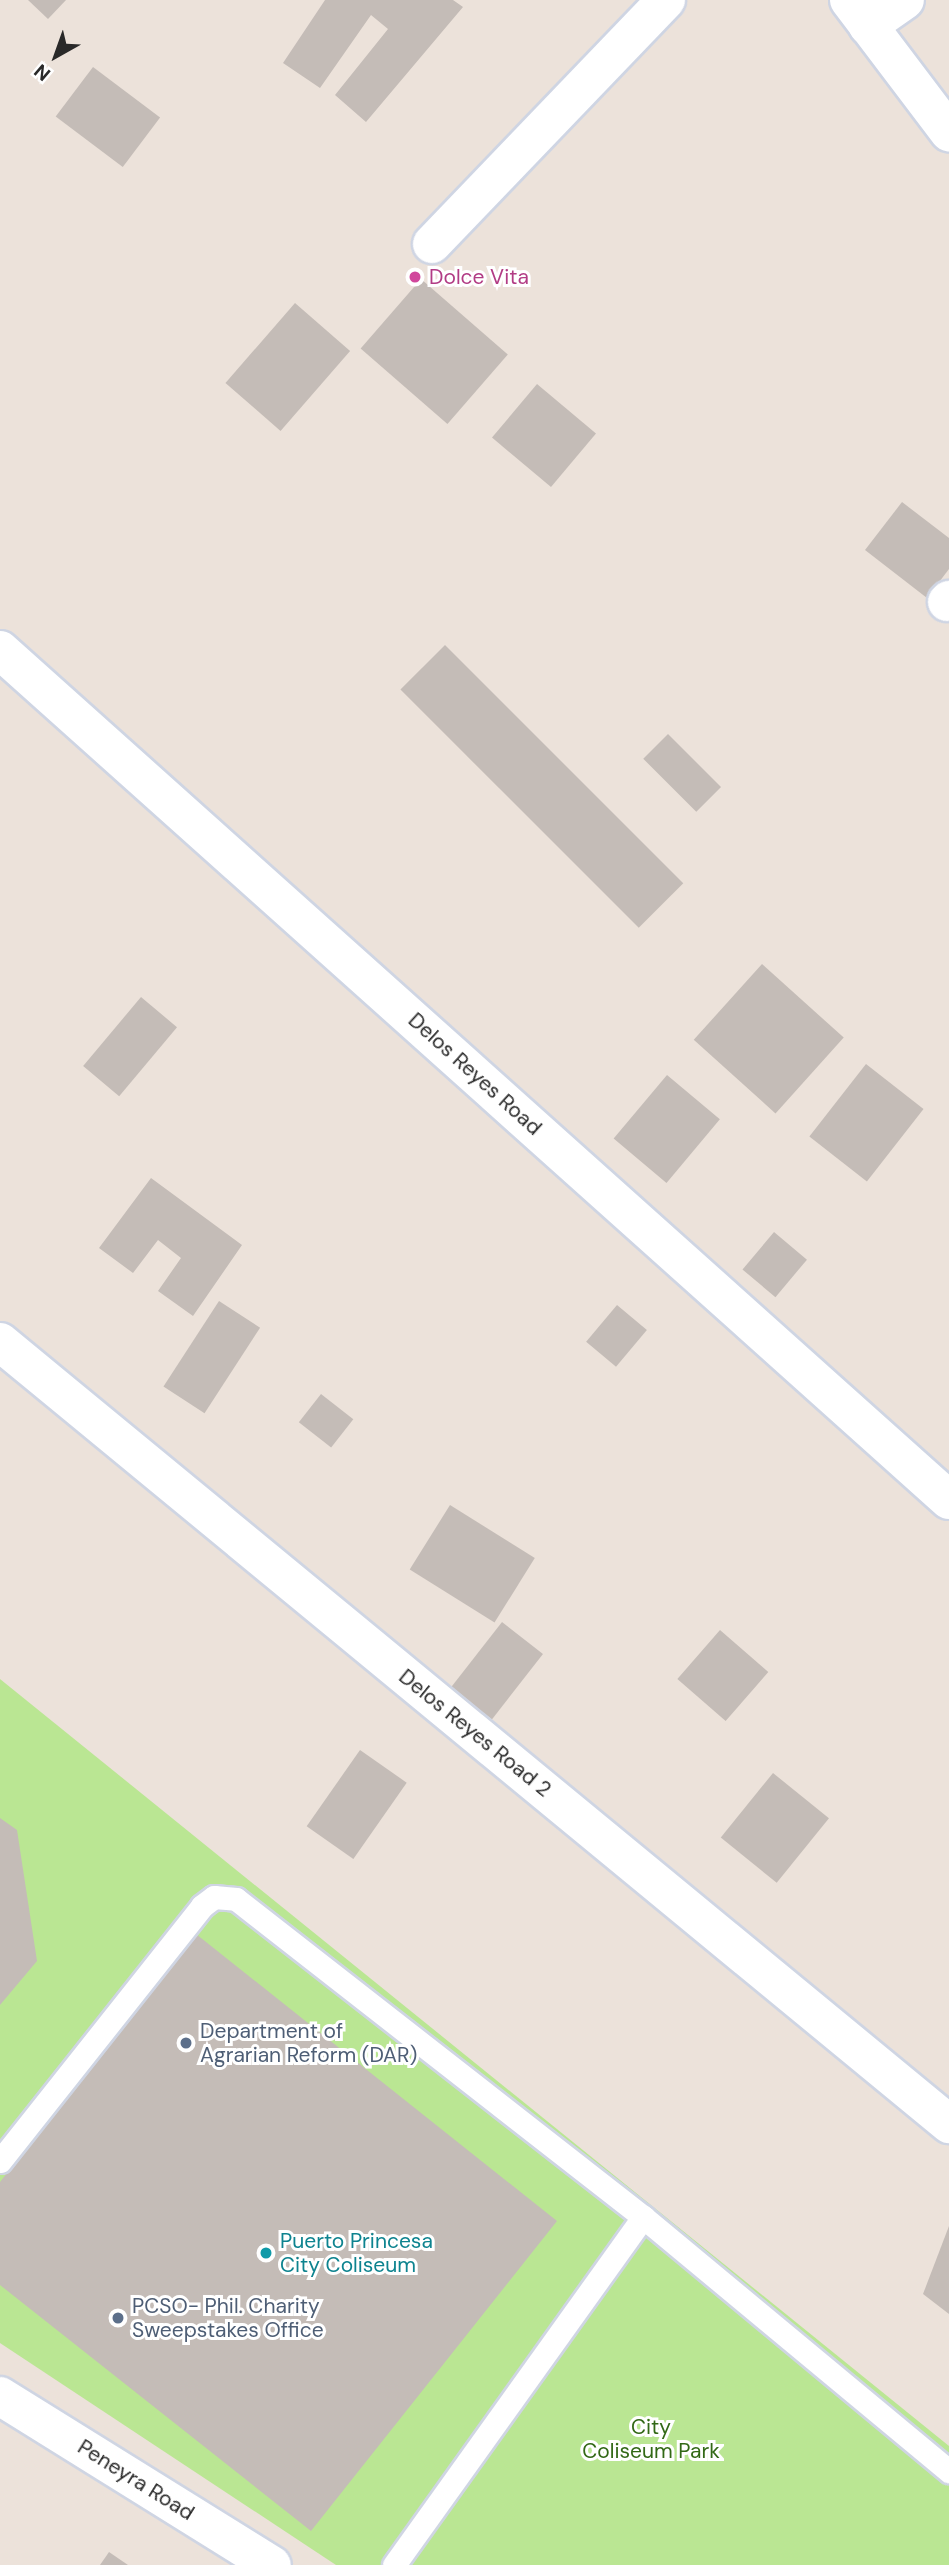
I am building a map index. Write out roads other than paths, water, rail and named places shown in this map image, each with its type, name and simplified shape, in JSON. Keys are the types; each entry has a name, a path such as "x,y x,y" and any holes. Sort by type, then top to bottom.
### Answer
{"street":[{"path":"432,244 666,0"},
{"path":"905,0 858,13 949,132"},
{"name":"Delos Reyes Road","path":"0,650 949,1500"},
{"name":"Delos Reyes Road 2","path":"0,1342 949,2124"},
{"name":"Peneyra Road","path":"0,2396 272,2565"}],"lane":[{"path":"0,2161 202,1906 214,1897 226,1897 245,1903 643,2217 949,2471"},
{"path":"394,2565 643,2217"}],"place":[{"name":"Dolce Vita","path":"415,277"},
{"name":"Department of Agrarian Reform (DAR)","path":"186,2043"},
{"name":"Puerto Princesa City Coliseum","path":"266,2253"},
{"name":"PCSO- Phil. Charity Sweepstakes Office","path":"118,2318"}],"park label":[{"name":"City Coliseum Park","path":"651,2439"}]}
